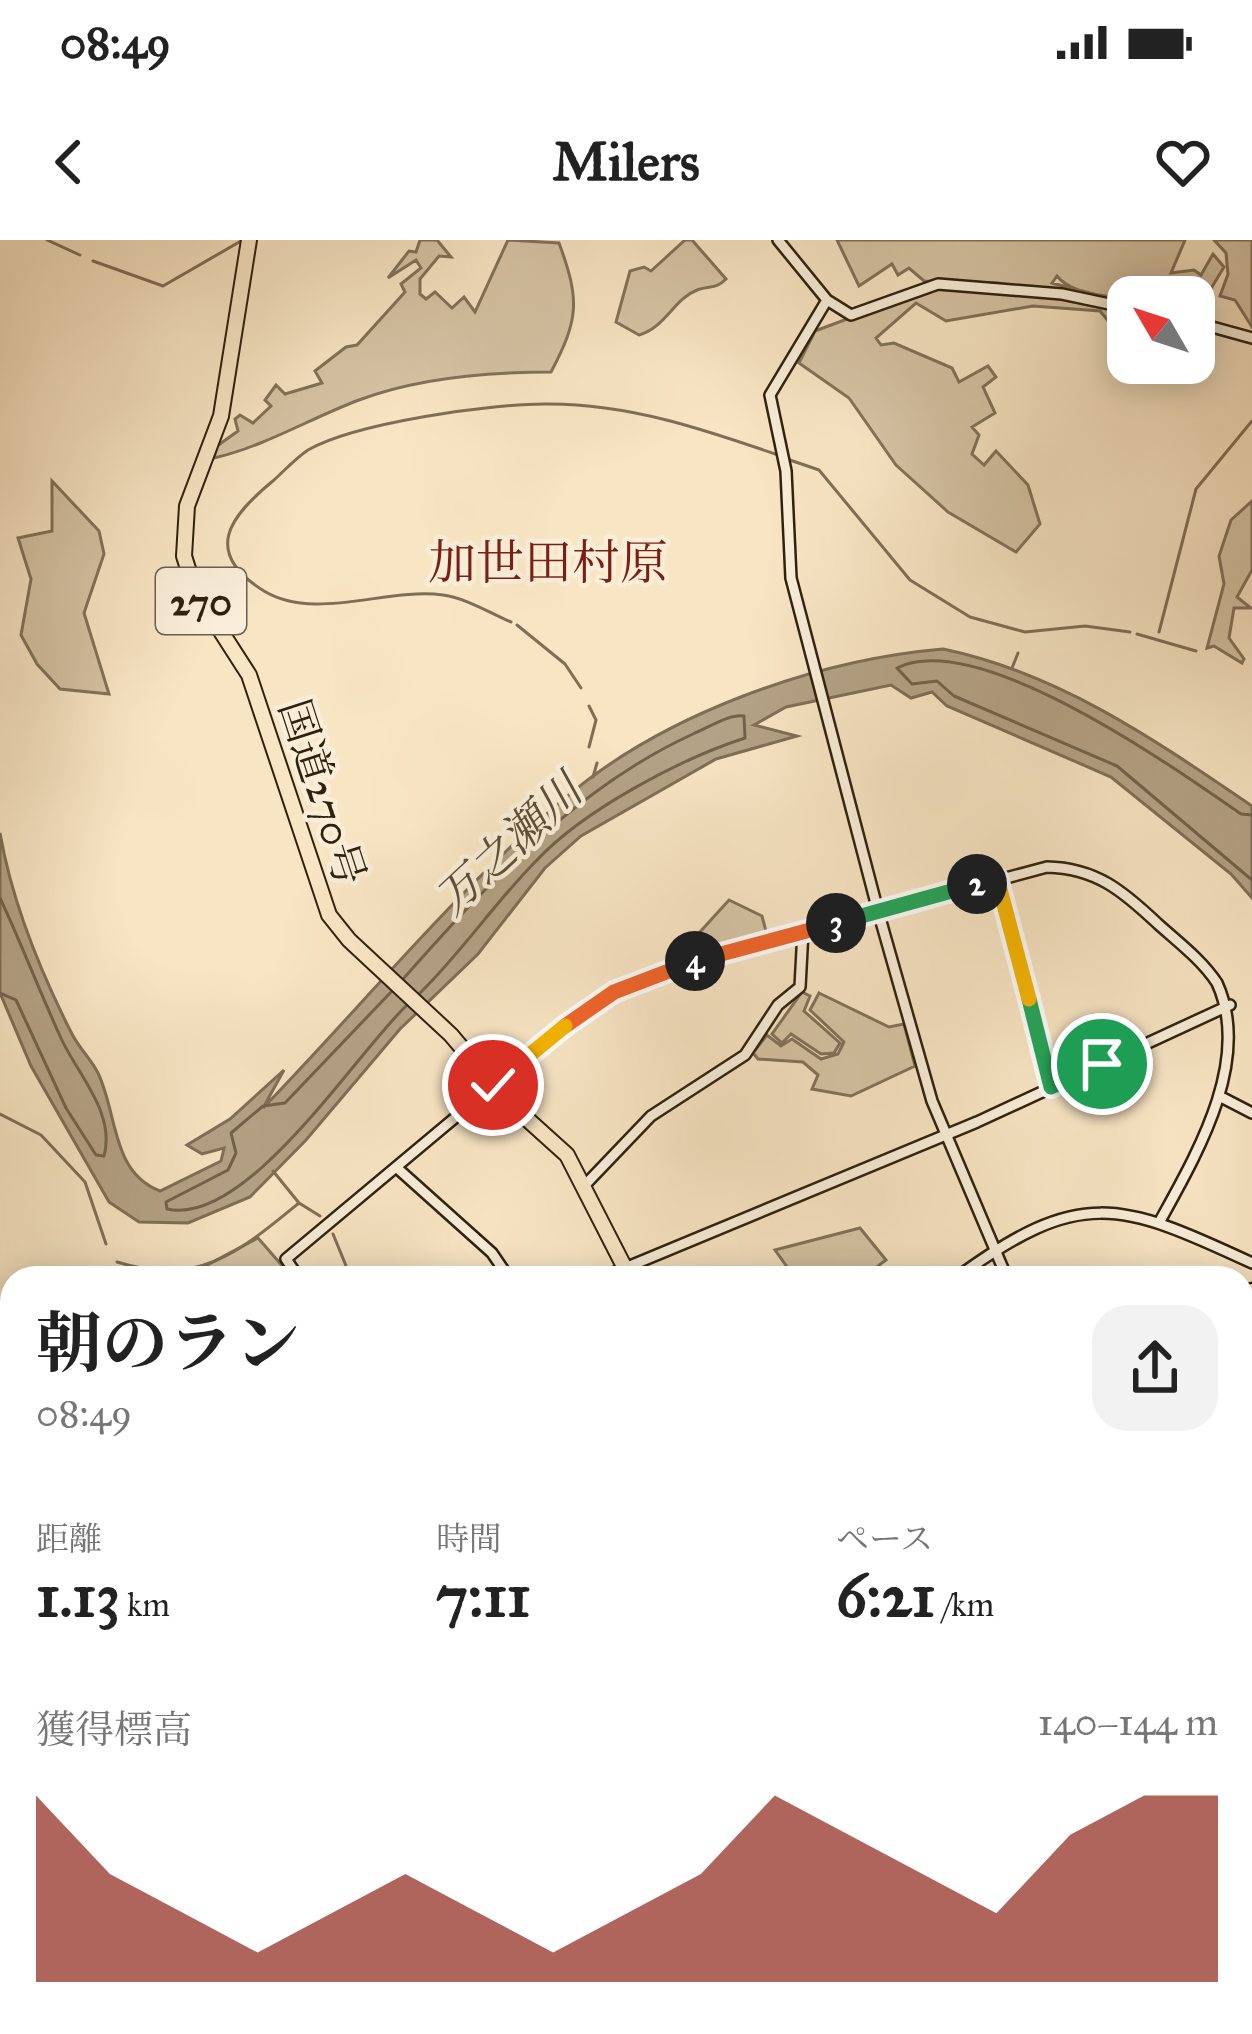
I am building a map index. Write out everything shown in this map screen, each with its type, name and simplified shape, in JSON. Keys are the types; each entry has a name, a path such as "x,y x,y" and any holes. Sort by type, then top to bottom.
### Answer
{"highway":[{"name":"国道270号","path":"249,240 221,416 187,506 184,556 200,598 249,675 316,886 349,940 433,1017 493,1085 560,1148 586,1185 625,1266"}],"street":[{"path":"778,240 827,300 851,315 929,286 978,285 1107,305"},
{"path":"827,300 770,395 771,420 784,453 789,566 878,911 944,1135 1001,1266"},
{"path":"1215,328 1252,338"},
{"path":"291,1266 286,1259 327,1224 493,1085 614,992 700,960 803,931 997,878 1060,867 1108,881 1208,970 1230,1005 1237,1052 1223,1098 1160,1221"},
{"path":"997,878 1051,1087"},
{"path":"586,1185 651,1116 745,1055 778,1005 800,987 803,931"},
{"path":"647,1266 1230,1005"},
{"path":"1223,1098 1252,1113"},
{"path":"396,1167 501,1266"},
{"path":"972,1266 1032,1227 1077,1214 1121,1213 1160,1221 1252,1263"}],"shaded area":[{"path":"420,240 437,240 451,257 439,256 420,279 420,294 426,299 435,292 452,308 464,297 475,312 508,240 559,243 571,280 573,309 567,338 551,372 478,375 405,386 214,458 217,446 238,431 235,419 240,415 253,423 271,406 265,400 276,385 285,394 322,383 315,371 346,347 357,345 405,292 401,284 421,268 416,260 388,278 409,251 416,252"},
{"path":"685,240 692,240 726,279 689,294 656,326 639,335 616,322 630,271 644,267 651,271"},
{"path":"837,240 1185,240 1171,273 1194,270 1201,275 1213,254 1224,267 1215,282 1215,276 1107,276 1107,295 1090,293 1107,300 998,283 924,281 909,268 898,275 892,264 859,286","holes":["1057,276 1081,291 1052,283"]},
{"path":"1214,240 1252,240 1252,327 1235,300 1220,296 1228,274 1226,253"},
{"path":"927,289 1029,293 1107,309 1107,319 1100,311 1033,306 946,321 916,303 876,338 881,345 894,343 952,368 959,382 988,366 996,377 983,387 995,413 972,427 979,435 972,454 984,465 996,451 1028,485 1040,524 1016,552 948,512 896,465 849,398 799,363 815,331"},
{"path":"52,481 99,531 104,554 84,613 109,694 60,689 37,664 21,635 31,579 18,538 52,531"},
{"path":"1252,501 1252,570 1237,597 1251,608 1234,608 1229,638 1244,659 1242,663 1214,646 1207,648 1224,584 1219,556 1231,520"},
{"path":"729,900 762,916 767,935 712,950 700,932"},
{"path":"802,992 810,996 804,1011 840,1043 834,1053 821,1054 791,1034 782,1043 772,1034"},
{"path":"819,993 889,1027 904,1024 915,1066 851,1096 812,1089 818,1075 803,1062 758,1059 753,1053 767,1035 781,1046 792,1039 821,1059 838,1054 844,1042 810,1010"},
{"path":"860,1228 886,1260 878,1266 786,1266 775,1250"},
{"path":"258,1238 282,1266 206,1266"}],"water":[{"path":"943,649 1027,674 1066,692 1142,734 1252,806 1252,898 1231,874 1111,777 947,706 932,692 911,698 891,685 786,707 754,725 797,736 716,759 581,836 545,868 478,954 400,1029 306,1140 250,1197 188,1223 139,1222 109,1202 31,1066 0,993 0,833 28,936 72,1034 98,1073 124,1156 144,1182 160,1191 221,1161 224,1148 202,1154 187,1145 230,1119 284,1070 263,1108 485,872 603,769 647,741 743,696 844,665"}],"waterway":[{"path":"47,240 80,255"},
{"path":"93,261 163,286 241,241"},
{"path":"511,622 443,595 328,604 284,600 245,577 233,562 229,534 245,507 308,450 358,431 461,411 549,404 608,408 694,427 778,455"},
{"path":"1159,632 1196,489 1252,421"},
{"path":"787,459 819,470 910,580 970,617 1025,632 1085,626 1130,632"},
{"path":"517,625 565,664 581,688"},
{"path":"1137,634 1196,651"},
{"path":"1012,668 1018,653"},
{"path":"589,706 596,720 589,747"},
{"name":"万之瀬川","path":"593,777 597,763"},
{"path":"0,1114 41,1135 85,1182 106,1244"},
{"path":"273,1171 299,1203 320,1216"},
{"path":"200,1266 236,1250 299,1203"},
{"path":"333,1234 346,1266"},
{"path":"117,1262 134,1266"}],"district":[{"name":"加世田村原","path":"548,562"}],"route":[{"path":"493,1085 575,1018 647,977 997,878 1051,1087 1102,1064"}]}
